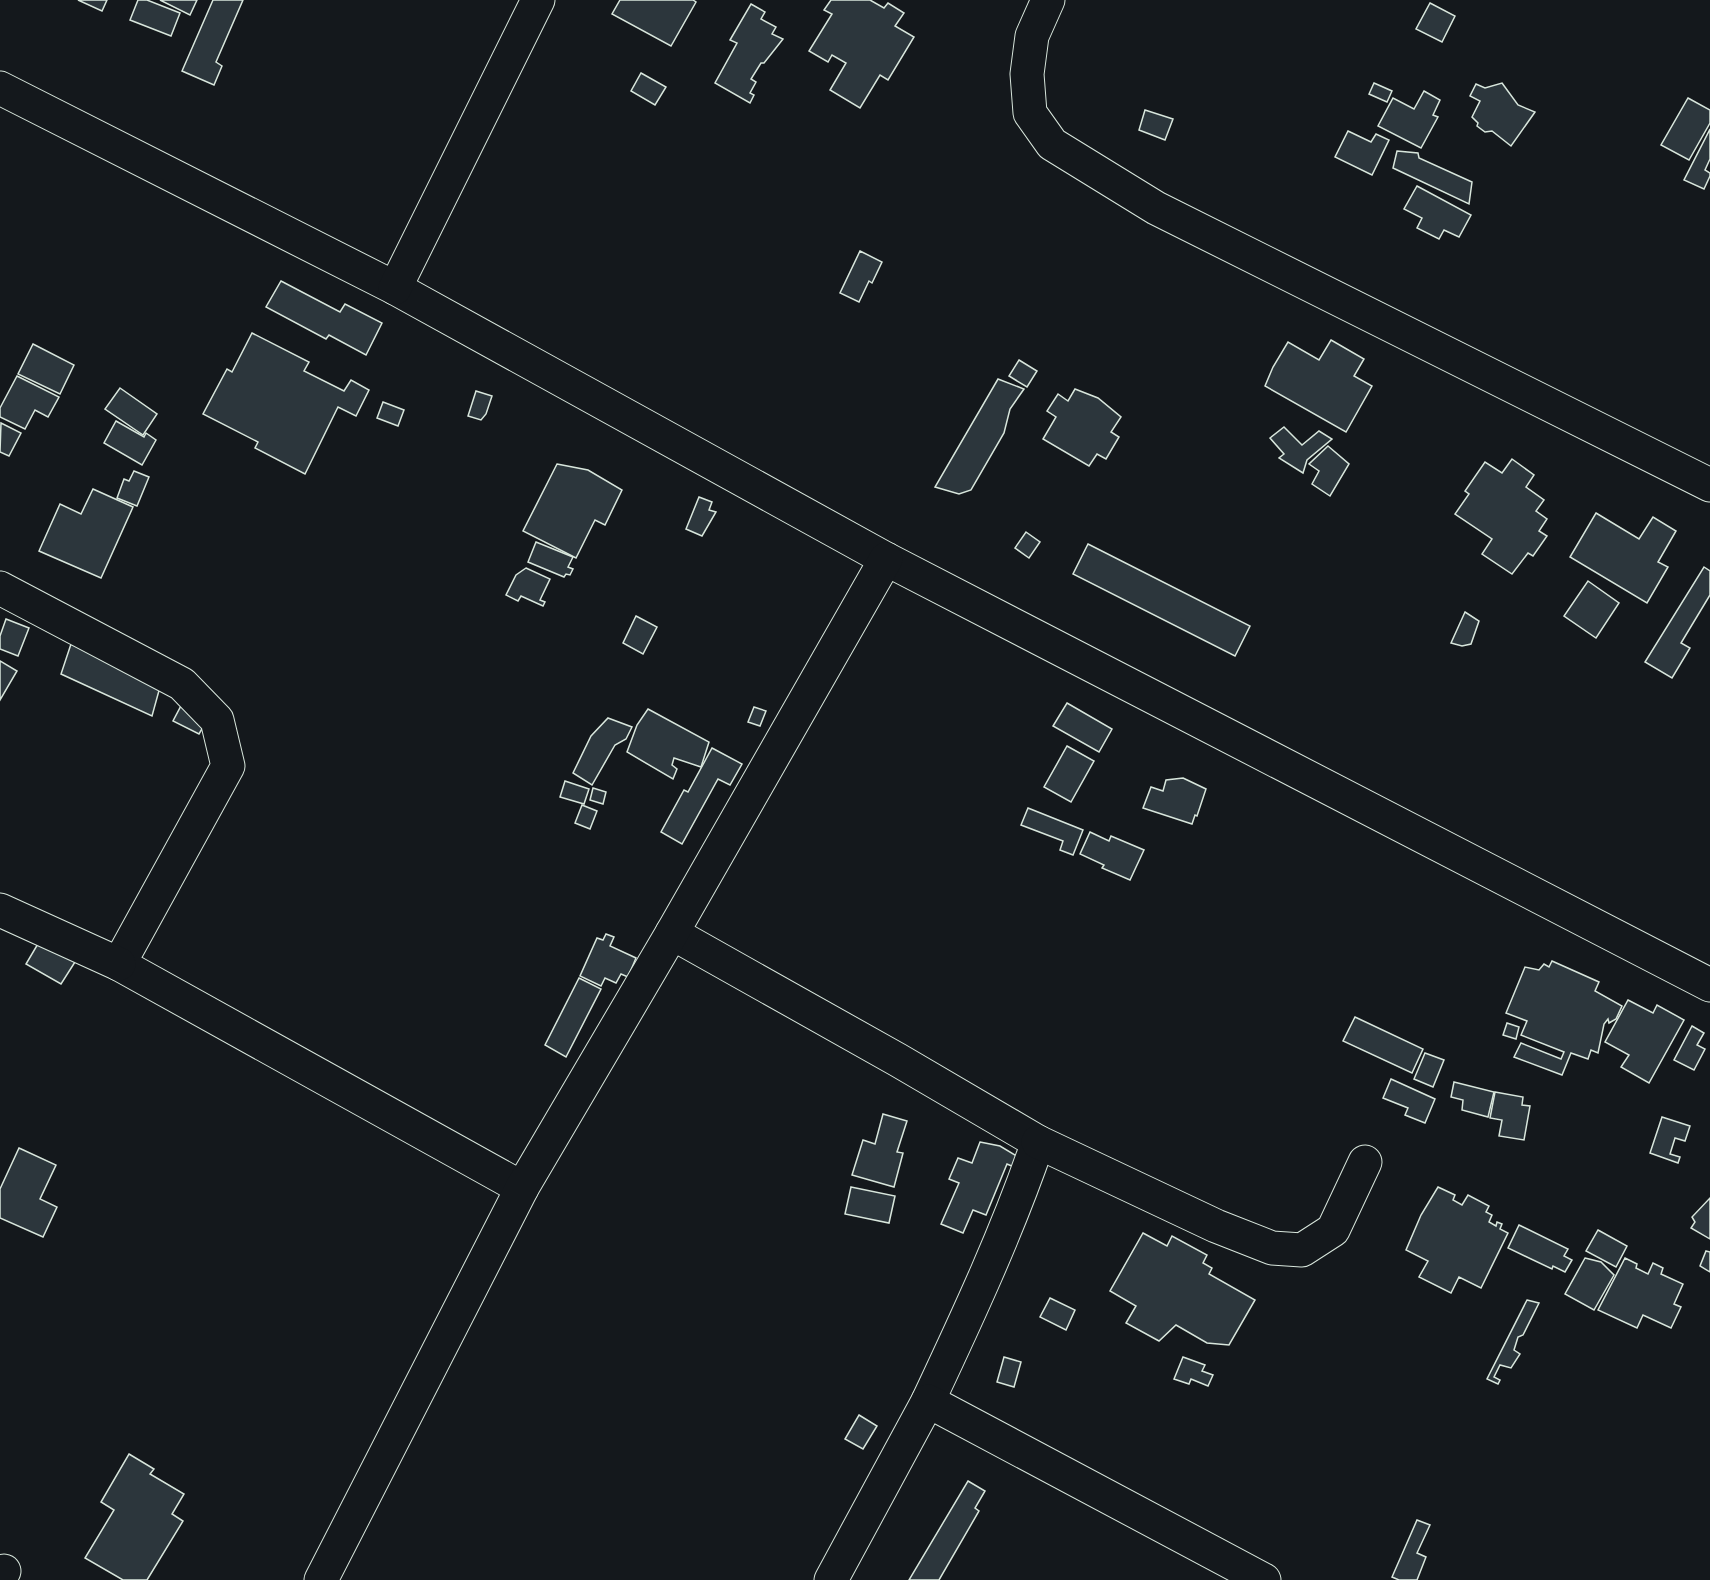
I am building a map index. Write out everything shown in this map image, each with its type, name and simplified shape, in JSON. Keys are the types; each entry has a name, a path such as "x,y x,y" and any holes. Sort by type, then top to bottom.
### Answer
{"street":[{"path":"395,288 538,0"},
{"path":"1048,0 1032,36 1027,74 1030,113 1053,144 1156,208 1710,485"},
{"path":"0,88 395,288 886,560 1710,985"},
{"path":"321,1580 522,1188 672,933 886,560"},
{"path":"0,588 182,684 217,720 228,766 118,964"},
{"path":"0,910 118,964 522,1188"},
{"path":"672,933 1038,1142 1216,1226 1272,1248 1302,1250 1333,1230 1365,1162"},
{"path":"831,1580 928,1401 972,1305 1027,1174 1038,1142"},
{"path":"928,1401 1264,1580"}],"building":[{"path":"78,0 107,0 102,11"},
{"path":"138,0 147,0 180,13 171,36 130,20"},
{"path":"160,0 197,0 190,15"},
{"path":"213,0 243,0 216,62 222,66 214,85 182,71"},
{"path":"620,0 693,0 696,2 671,46 612,14"},
{"path":"831,0 870,0 884,8 888,3 904,13 895,26 914,37 888,80 880,75 860,108 830,90 846,63 832,55 828,62 809,51 832,14 824,10"},
{"path":"1430,3 1455,16 1442,42 1416,29"},
{"path":"751,4 765,12 761,19 776,27 772,34 783,39 764,63 761,63 751,79 756,82 750,93 754,95 750,103 715,83 737,43 730,40"},
{"path":"641,73 666,87 655,105 631,91"},
{"path":"1374,83 1392,91 1387,102 1369,94"},
{"path":"1502,83 1518,105 1535,112 1511,146 1492,131 1485,132 1477,126 1478,123 1472,117 1480,101 1470,96 1476,84 1485,88"},
{"path":"1424,91 1440,100 1433,115 1438,117 1421,148 1378,126 1393,98 1414,109"},
{"path":"1688,98 1710,110 1710,123 1689,160 1661,145"},
{"path":"1145,110 1173,119 1165,140 1139,130"},
{"path":"1710,129 1710,159 1705,170 1710,173 1710,176 1704,189 1684,180"},
{"path":"1348,131 1371,142 1376,134 1389,140 1372,175 1335,157"},
{"path":"1397,151 1418,153 1419,158 1472,182 1469,204 1393,168"},
{"path":"1417,186 1471,215 1459,237 1444,230 1439,239 1417,228 1422,218 1404,209"},
{"path":"860,251 882,262 859,302 840,293"},
{"path":"281,281 340,312 345,304 382,323 366,355 329,335 326,339 266,307"},
{"path":"252,333 309,362 304,371 344,391 351,380 369,390 356,416 338,407 305,474 255,448 258,442 203,414 227,369 232,372"},
{"path":"1331,340 1364,359 1354,376 1372,386 1346,432 1265,386 1288,342 1319,360"},
{"path":"33,344 74,365 60,394 18,374"},
{"path":"1019,360 1037,371 1027,387 1009,376"},
{"path":"17,376 59,397 48,417 35,410 25,429 0,417 0,408"},
{"path":"998,379 1024,389 1010,409 1004,433 971,490 959,494 935,487"},
{"path":"120,388 157,414 143,435 105,409"},
{"path":"1075,389 1098,398 1121,417 1111,432 1119,437 1106,459 1097,454 1089,466 1043,439 1056,417 1047,411 1058,394 1068,401"},
{"path":"476,391 492,396 486,414 481,420 468,416"},
{"path":"383,402 404,410 398,426 377,418"},
{"path":"116,421 144,437 146,433 156,440 142,465 104,443"},
{"path":"1,423 21,433 9,456 0,452"},
{"path":"1284,427 1302,445 1319,431 1332,439 1307,460 1303,473 1279,458 1284,454 1270,438"},
{"path":"1328,446 1349,464 1330,496 1312,484 1319,471 1309,464"},
{"path":"1512,459 1534,475 1526,487 1544,500 1536,511 1547,519 1539,531 1547,536 1533,556 1528,553 1512,574 1482,554 1492,539 1455,514 1469,494 1465,491 1485,462 1502,473"},
{"path":"557,464 588,470 622,490 605,525 595,520 576,558 523,531"},
{"path":"134,471 149,477 137,506 117,498 124,479 129,481"},
{"path":"93,489 133,507 101,578 39,551 60,504 81,514"},
{"path":"699,497 712,502 709,510 716,512 702,536 686,529"},
{"path":"1596,513 1639,539 1653,517 1676,531 1658,562 1668,567 1647,603 1570,557"},
{"path":"1026,532 1040,542 1029,558 1015,548"},
{"path":"536,542 573,557 568,567 573,569 570,575 566,574 564,577 528,562"},
{"path":"1088,544 1250,626 1235,656 1073,574"},
{"path":"1704,567 1710,571 1710,595 1681,643 1690,648 1672,678 1645,662"},
{"path":"526,568 550,579 540,600 545,602 543,606 521,596 518,601 506,595 516,575"},
{"path":"1588,581 1619,603 1596,638 1564,616"},
{"path":"1465,612 1479,621 1471,644 1462,646 1451,643"},
{"path":"636,616 657,627 643,654 623,643"},
{"path":"6,619 29,628 18,656 0,649 0,636"},
{"path":"71,644 160,687 152,716 61,674"},
{"path":"0,661 17,671 0,700"},
{"path":"183,702 209,717 199,734 173,721"},
{"path":"1067,703 1112,729 1099,752 1053,726"},
{"path":"754,707 766,711 760,726 748,722"},
{"path":"648,709 709,742 701,767 674,758 672,765 677,769 673,779 627,752 637,725"},
{"path":"608,718 632,727 626,739 615,745 592,785 573,773 591,736"},
{"path":"1067,746 1094,761 1071,802 1044,787"},
{"path":"712,748 742,764 730,785 718,779 682,844 661,832 684,790 688,792"},
{"path":"1183,778 1206,789 1192,824 1143,808 1151,787 1163,791 1166,780"},
{"path":"565,781 589,789 584,804 560,797"},
{"path":"593,788 606,792 603,804 590,800"},
{"path":"582,805 597,811 590,829 575,823"},
{"path":"1028,808 1083,830 1073,855 1060,850 1063,841 1021,825"},
{"path":"1090,832 1109,841 1111,836 1144,850 1130,880 1102,868 1104,865 1080,854"},
{"path":"606,934 614,937 610,946 636,958 628,977 621,974 616,983 605,978 601,986 580,976 597,938 603,940"},
{"path":"39,942 75,962 61,984 26,964"},
{"path":"1552,961 1599,982 1595,991 1622,1006 1616,1019 1609,1023 1608,1019 1604,1024 1598,1053 1591,1050 1588,1059 1571,1053 1562,1075 1514,1057 1521,1043 1561,1059 1564,1052 1521,1035 1527,1021 1506,1013 1525,967 1539,970 1544,964 1549,967"},
{"path":"579,978 601,989 566,1057 545,1045"},
{"path":"1628,1000 1653,1013 1657,1005 1684,1020 1649,1083 1621,1067 1629,1055 1605,1042"},
{"path":"1355,1017 1423,1049 1412,1073 1343,1041"},
{"path":"1507,1023 1519,1027 1516,1039 1503,1035"},
{"path":"1692,1026 1704,1033 1697,1045 1705,1049 1694,1070 1674,1060"},
{"path":"1425,1053 1444,1060 1433,1087 1414,1079"},
{"path":"1391,1079 1435,1099 1425,1123 1405,1115 1408,1108 1383,1098"},
{"path":"1454,1082 1494,1092 1488,1117 1462,1110 1463,1100 1451,1097"},
{"path":"1495,1092 1523,1097 1522,1105 1530,1106 1524,1140 1499,1136 1502,1120 1490,1118"},
{"path":"883,1114 907,1121 897,1152 903,1153 894,1187 852,1175 863,1140 875,1144"},
{"path":"1662,1117 1690,1126 1685,1141 1675,1138 1670,1154 1680,1157 1678,1163 1650,1153"},
{"path":"980,1142 1000,1146 1023,1160 1019,1169 1007,1164 986,1215 973,1210 963,1233 941,1224 959,1183 949,1179 958,1158 972,1163"},
{"path":"19,1148 56,1165 40,1199 57,1207 43,1237 0,1218 0,1189"},
{"path":"851,1187 895,1196 889,1223 845,1214"},
{"path":"1438,1187 1455,1195 1453,1200 1462,1205 1468,1195 1489,1206 1486,1212 1492,1215 1489,1222 1496,1226 1497,1222 1502,1224 1500,1229 1508,1233 1481,1288 1459,1277 1451,1293 1419,1277 1428,1261 1406,1250 1421,1215"},
{"path":"1710,1198 1710,1239 1691,1228 1695,1222 1692,1217"},
{"path":"1519,1225 1568,1249 1564,1256 1572,1260 1565,1272 1553,1266 1552,1269 1508,1248"},
{"path":"1598,1230 1627,1246 1616,1267 1586,1251"},
{"path":"1143,1233 1167,1246 1172,1236 1207,1255 1203,1263 1212,1268 1209,1274 1255,1300 1229,1345 1207,1343 1176,1325 1159,1341 1126,1323 1136,1306 1110,1291"},
{"path":"1706,1251 1710,1252 1710,1272 1700,1266"},
{"path":"1585,1258 1601,1262 1614,1275 1594,1310 1565,1294"},
{"path":"1625,1258 1637,1264 1636,1268 1648,1274 1653,1263 1663,1268 1661,1274 1683,1284 1674,1304 1681,1307 1671,1328 1643,1315 1637,1328 1598,1310"},
{"path":"1050,1298 1075,1310 1066,1330 1040,1317"},
{"path":"1527,1300 1539,1303 1523,1335 1518,1337 1514,1350 1520,1354 1511,1368 1500,1365 1494,1377 1500,1380 1498,1384 1487,1379"},
{"path":"1004,1357 1021,1362 1014,1387 997,1382"},
{"path":"1183,1357 1205,1365 1202,1371 1213,1375 1208,1386 1191,1379 1189,1384 1174,1379"},
{"path":"859,1415 877,1426 863,1449 845,1439"},
{"path":"129,1454 154,1469 150,1474 184,1494 172,1514 183,1521 147,1580 123,1580 85,1558 114,1510 101,1502"},
{"path":"968,1481 985,1491 975,1508 979,1511 939,1580 909,1580"},
{"path":"1417,1520 1430,1525 1417,1553 1426,1557 1417,1580 1399,1580 1392,1577"}]}
